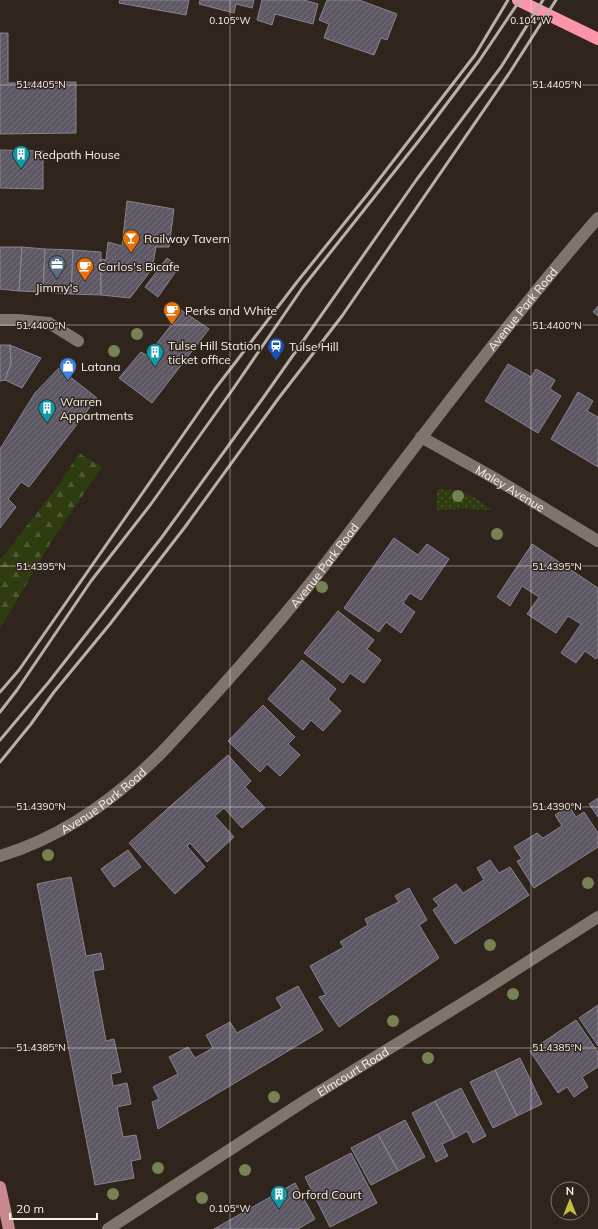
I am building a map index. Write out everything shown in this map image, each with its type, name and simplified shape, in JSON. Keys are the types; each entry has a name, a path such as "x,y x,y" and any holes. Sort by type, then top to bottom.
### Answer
{"highway":[{"path":"518,0 598,39"}],"main road":[{"path":"0,1187 9,1229"}],"street":[{"name":"Avenue Park Road","path":"0,856 52,836 76,822 110,798 162,752 257,648 322,568 470,373 553,269 598,218"},
{"path":"0,320 49,323 78,341"},
{"name":"Maley Avenue","path":"421,437 598,541"},
{"name":"Elmcourt Road","path":"108,1229 306,1100 484,990 598,917"}],"green space":[{"path":"79,453 102,467 51,542 0,629 0,560 58,486"},
{"path":"437,489 461,491 475,498 492,510 437,510"}],"building":[{"path":"120,0 189,0 186,15 119,3"},
{"path":"200,0 254,0 252,8 236,4 234,13 199,4"},
{"path":"262,0 304,0 318,4 313,24 275,14 272,25 257,20"},
{"path":"327,0 359,0 397,14 387,40 381,38 374,55 324,38 329,24 319,20"},
{"path":"0,33 8,33 8,83 76,82 76,133 0,134"},
{"name":"Redpath House","path":"0,150 43,151 43,189 0,188"},
{"name":"Railway Tavern","path":"127,201 174,209 169,247 156,247 152,269 130,298 101,295 100,259 106,260 108,242 122,246"},
{"path":"0,247 22,247 19,291 0,289"},
{"path":"22,247 45,249 43,292 19,291"},
{"path":"45,249 73,250 71,294 43,292"},
{"path":"73,250 101,252 101,295 71,294"},
{"path":"167,258 179,267 158,297 145,287"},
{"path":"598,306 598,316 593,312"},
{"name":"Tulse Hill Station ticket office","path":"181,310 209,329 152,403 119,378 141,352 146,355 150,352 179,315"},
{"path":"0,345 10,345 11,363 5,380 0,381"},
{"path":"10,345 41,358 22,388 5,380 11,363"},
{"path":"508,364 531,377 536,369 555,380 550,389 561,396 538,433 485,401"},
{"name":"Warren Appartments","path":"59,368 97,398 29,487 21,482 8,499 16,507 0,528 0,449 35,393"},
{"path":"578,392 593,401 587,411 598,417 598,467 551,439"},
{"path":"394,538 418,555 427,544 449,559 421,600 410,593 403,603 415,612 401,633 386,622 379,632 344,608"},
{"path":"532,544 598,588 598,656 596,659 585,651 576,663 561,653 581,624 568,616 556,633 527,614 539,597 522,586 510,606 497,597"},
{"path":"338,611 374,640 367,649 381,660 364,683 350,673 343,683 304,653"},
{"path":"302,660 336,689 328,699 341,711 323,731 311,720 303,730 268,699"},
{"path":"263,705 295,737 288,744 300,755 280,776 267,764 260,772 228,741"},
{"path":"228,755 251,781 245,787 265,808 242,828 224,808 215,816 234,837 207,862 190,843 187,846 205,867 175,894 129,843"},
{"path":"598,798 598,817 589,804"},
{"path":"569,806 576,817 584,812 598,833 598,847 534,888 517,861 522,859 514,847 537,833 543,838 562,826 555,815"},
{"path":"128,850 141,867 114,887 101,869"},
{"path":"490,860 499,873 510,867 529,895 455,944 433,910 439,906 433,899 456,884 463,893 484,880 477,868"},
{"path":"71,877 86,956 101,953 104,969 93,971 106,1041 114,1039 121,1072 111,1074 113,1086 127,1083 131,1104 117,1107 123,1137 136,1135 141,1159 131,1161 134,1178 95,1185 37,884"},
{"path":"409,888 427,920 419,925 439,958 339,1027 319,997 326,995 310,966 344,947 340,942 368,925 365,919 399,902 395,896"},
{"path":"298,986 323,1030 158,1129 152,1102 159,1099 153,1087 178,1074 169,1057 188,1047 195,1058 213,1048 206,1035 230,1022 237,1033 282,1008 276,998"},
{"path":"598,1005 598,1046 579,1018"},
{"path":"576,1020 598,1052 598,1067 582,1077 588,1087 574,1097 567,1087 558,1093 530,1051"},
{"path":"520,1058 542,1104 517,1116 495,1070"},
{"path":"495,1070 517,1116 493,1128 470,1082"},
{"path":"461,1088 486,1136 473,1143 467,1131 455,1138 435,1101"},
{"path":"435,1101 455,1138 442,1144 448,1156 436,1162 412,1113"},
{"path":"405,1120 425,1157 398,1171 378,1134"},
{"path":"378,1134 398,1171 371,1185 351,1148"},
{"path":"351,1153 377,1203 330,1227 305,1177"},
{"name":"Orford Court","path":"295,1183 315,1219 298,1229 214,1229"}],"railway":[{"path":"0,692 19,670 215,389 475,55 508,0"},
{"path":"0,712 17,690 91,581 151,504 233,389 303,287 421,138 479,61 520,0"},
{"path":"0,740 48,683 162,537 263,398 417,179 501,67 543,0"},
{"path":"0,762 185,527 278,399 342,316 510,72 556,0"}],"place":[{"name":"Redpath House","path":"21,169"},
{"name":"Railway Tavern","path":"131,253"},
{"name":"Jimmy's","path":"57,279"},
{"name":"Carlos's Bicafe","path":"85,281"},
{"name":"Perks and White","path":"172,325"},
{"name":"Tulse Hill","path":"276,361"},
{"name":"Tulse Hill Station ticket office","path":"155,367"},
{"name":"Latana","path":"68,381"},
{"name":"Warren Appartments","path":"47,423"},
{"name":"Orford Court","path":"279,1209"}]}
